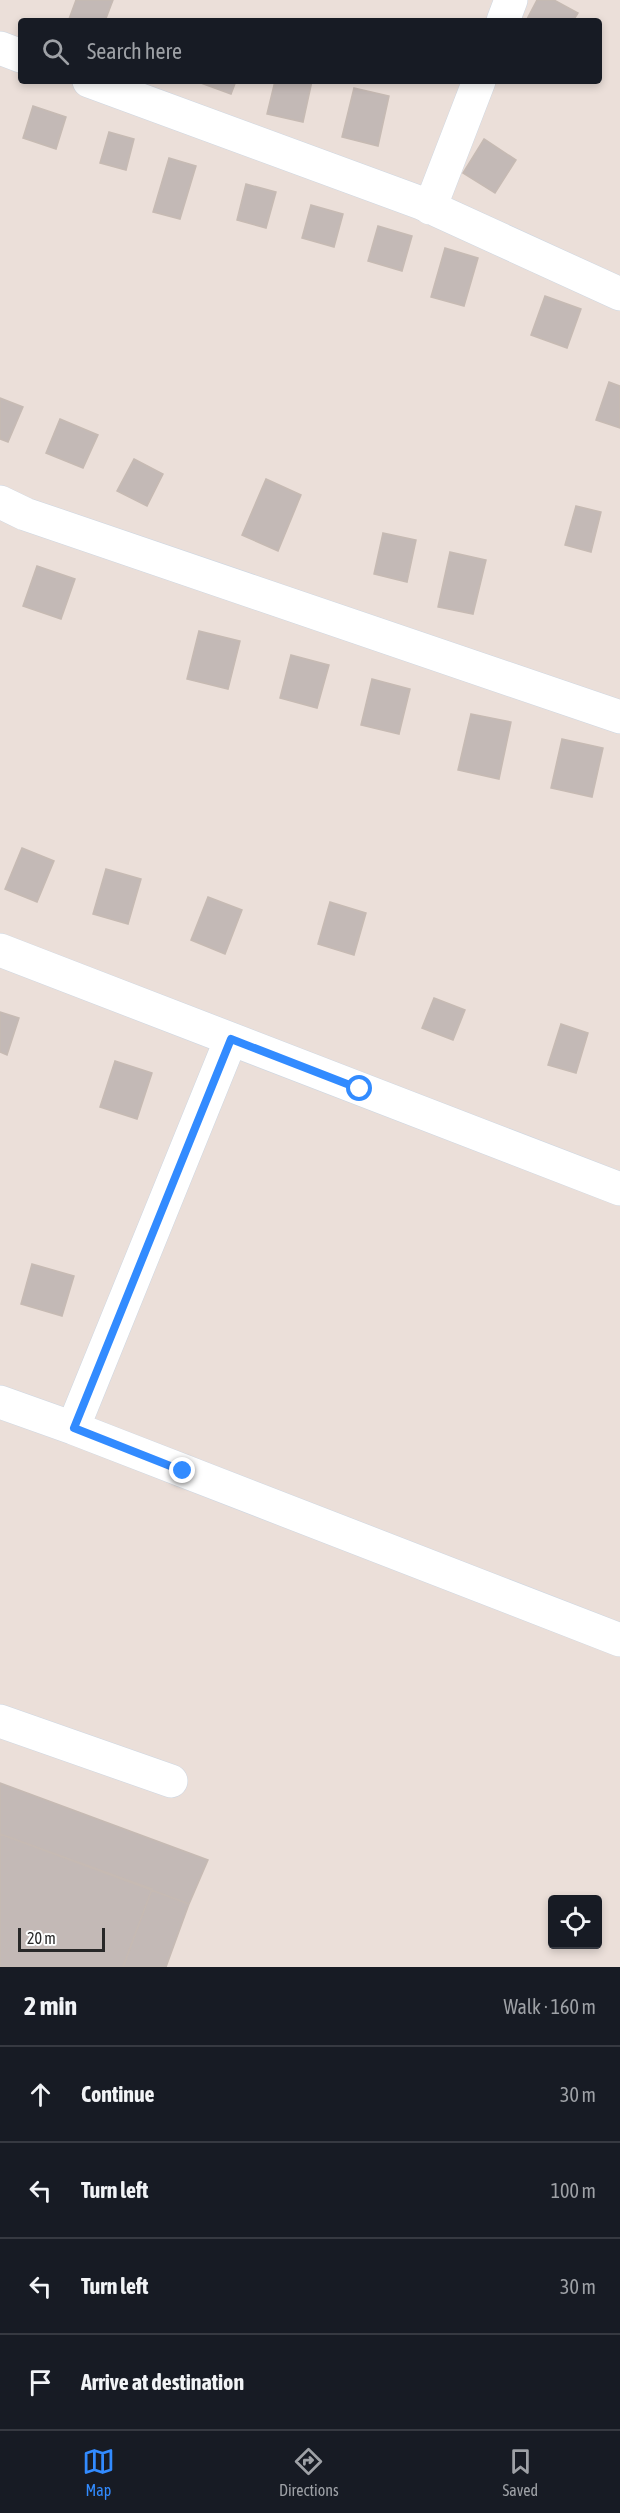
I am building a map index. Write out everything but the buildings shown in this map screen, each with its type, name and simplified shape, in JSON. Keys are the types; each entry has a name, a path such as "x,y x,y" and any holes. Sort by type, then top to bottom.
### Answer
{"street":[{"path":"503,18 511,0"},
{"path":"0,48 18,55"},
{"path":"96,84 430,208 620,294"},
{"path":"430,208 478,84"},
{"path":"0,502 48,522 620,717"},
{"path":"0,950 620,1189"},
{"path":"74,1428 231,1039"},
{"path":"0,1402 74,1428 620,1640"},
{"path":"0,1721 171,1781"}],"route":[{"path":"183,1471 74,1428 231,1039 360,1089"}]}
